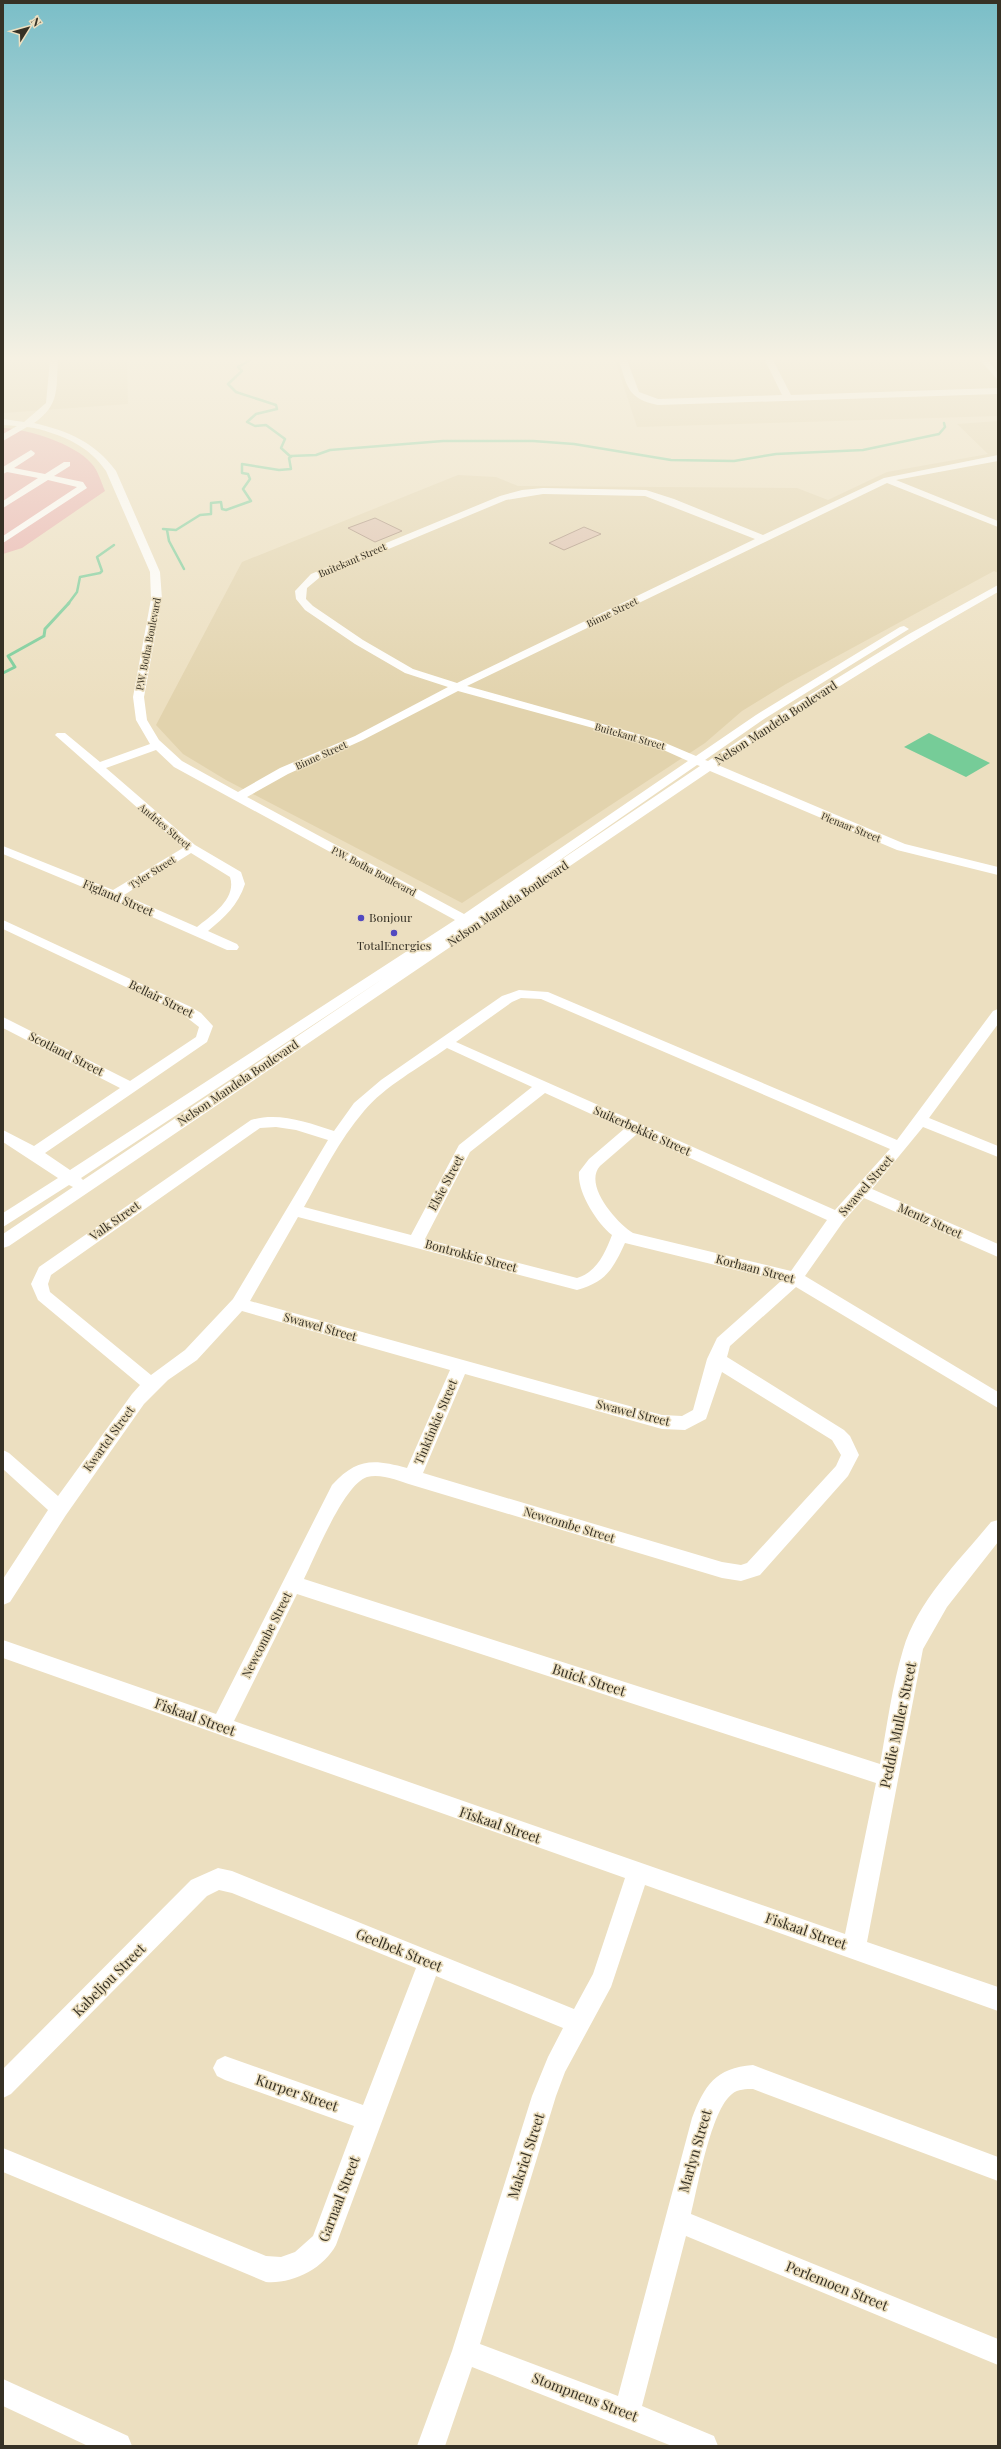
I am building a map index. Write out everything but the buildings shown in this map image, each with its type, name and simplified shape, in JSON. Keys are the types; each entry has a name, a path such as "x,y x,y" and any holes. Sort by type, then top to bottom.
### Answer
{"street":[{"path":"3,540 82,488 80,484 30,474"},
{"path":"3,505 50,474"},
{"name":"P.W. Botha Boulevard","path":"111,474 155,572 158,598 138,697 140,720 156,746 178,764 469,923"},
{"name":"Binne Street","path":"238,797 284,771 359,738 457,687 763,539 887,480 916,474"},
{"path":"887,480 998,524"},
{"name":"Buitekant Street","path":"711,766 673,749 633,736 457,687 408,670 360,642 309,608 302,602 299,595 300,589 315,576 357,558 503,498 532,491 631,491 651,494 763,539"},
{"name":"Nelson Mandela Boulevard","path":"3,1221 70,1177 251,1067 469,923 592,839 760,717 825,675 998,576"},
{"name":"Nelson Mandela Boulevard","path":"592,839 711,766 814,697 913,636 998,588"},
{"name":"Andries Street","path":"61,735 191,848 230,871 239,880 238,891 228,908 199,932"},
{"path":"98,768 156,746"},
{"name":"Pienaar Street","path":"711,766 798,806 901,847 998,871"},
{"name":"Tyler Street","path":"114,895 191,848"},
{"name":"Figland Street","path":"3,850 114,895 232,948"},
{"name":"Bellair Street","path":"3,924 186,1010 203,1022 206,1026 202,1039 130,1086 34,1153"},
{"name":"Kwartel Street","path":"3,1596 59,1509 121,1421 152,1386 191,1355 239,1304 295,1211 337,1137 370,1097 507,999 519,994 543,995 900,1147"},
{"name":"Swawel Street","path":"239,1304 662,1422 675,1424 685,1423 700,1414 716,1359 728,1336 795,1278 838,1218 900,1147 998,1014"},
{"name":"Scotland Street","path":"3,1022 130,1086"},
{"name":"Suikerbekkie Street","path":"447,1043 542,1087 838,1218"},
{"name":"Nelson Mandela Boulevard","path":"3,1242 251,1067"},
{"name":"Elsie Street","path":"416,1241 464,1149 542,1087"},
{"path":"920,1120 998,1152"},
{"name":"Valk Street","path":"152,1386 44,1296 39,1290 38,1282 45,1271 256,1124 268,1121 286,1122 337,1137"},
{"name":"Korhaan Street","path":"635,1128 591,1167 586,1176 587,1183 605,1218 621,1234 628,1238 795,1278 998,1401"},
{"path":"4,1138 34,1153 70,1177 82,1187"},
{"name":"Mentz Street","path":"862,1191 998,1250"},
{"name":"Bontrokkie Street","path":"295,1211 416,1241 577,1284 592,1280 599,1275 608,1264 621,1234"},
{"name":"Newcombe Street","path":"221,1726 338,1490 346,1481 362,1470 375,1467 412,1477 722,1570 748,1571 754,1569 842,1472 850,1455 844,1441 838,1435 716,1359"},
{"name":"Tinktinkie Street","path":"412,1477 460,1366"},
{"path":"3,1458 59,1509"},
{"name":"Peddie Muller Street","path":"854,1948 913,1649 920,1631 942,1597 998,1528"},
{"name":"Buick Street","path":"292,1584 887,1776"},
{"name":"Fiskaal Street","path":"3,1649 998,1999"},
{"name":"Makriel Street","path":"431,2446 465,2351 544,2096 556,2065 610,1962 638,1873"},
{"name":"Geelbek Street","path":"218,1880 232,1882 579,2023"},
{"name":"Kabeljou Street","path":"3,2086 199,1888 218,1880"},
{"name":"Garnaal Street","path":"3,2160 266,2269 281,2270 304,2261 322,2245 368,2119 430,1962"},
{"name":"Kurper Street","path":"225,2068 368,2119"},
{"name":"Marlyn Street","path":"627,2412 676,2220 708,2106 716,2092 725,2084 735,2079 753,2077 998,2169"},
{"name":"Perlemoen Street","path":"676,2220 998,2352"},
{"name":"Stompneus Street","path":"465,2351 627,2412 704,2446"},
{"path":"3,2392 118,2446"}],"shaded area":[{"path":"3,474 98,474 105,491 22,548 3,554"},
{"path":"882,474 998,474 998,573 994,571 786,684 742,711 705,743 462,903 226,780 183,754 156,725 242,562 458,475 496,477 518,486 797,488 828,500"},
{"path":"929,733 990,763 966,777 904,747"}],"waterway":[{"path":"163,529 176,530 200,515 211,514 211,503 221,502 222,509 226,510 251,501 243,489 250,479 248,474"},
{"path":"167,530 169,541 184,569"},
{"path":"68,604 77,592 80,577 100,573 102,571 97,557 114,545"},
{"path":"3,673 15,667 8,656 44,636 45,629 69,603"}],"place":[{"name":"Bonjour","path":"361,918"},
{"name":"TotalEnergies","path":"394,933"}]}
